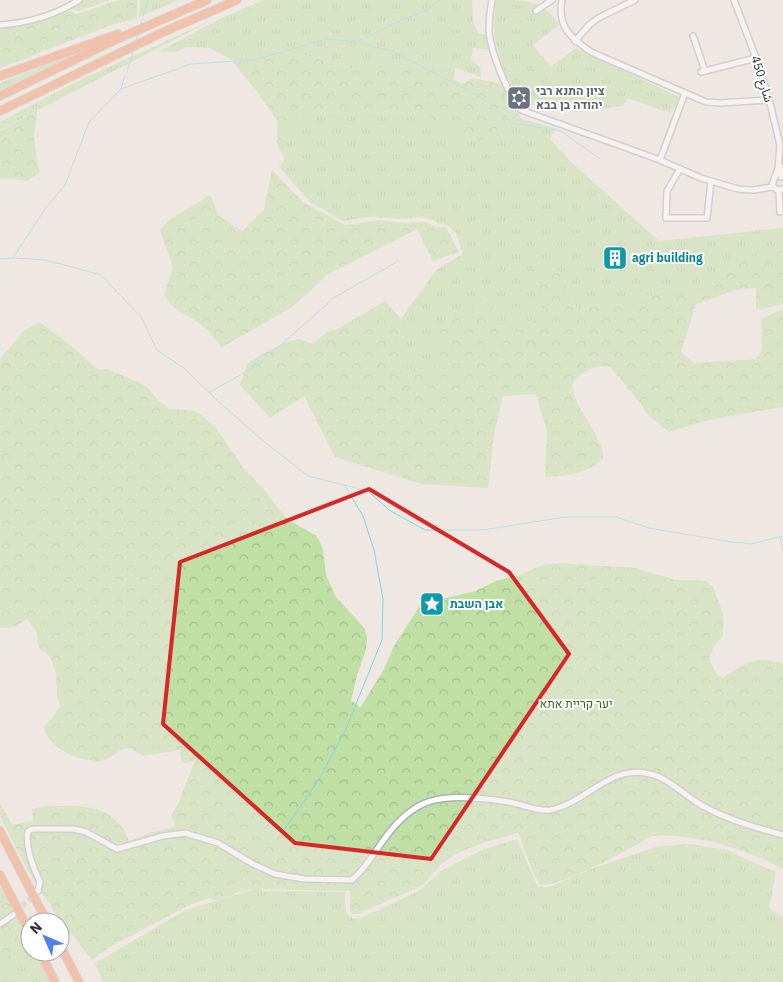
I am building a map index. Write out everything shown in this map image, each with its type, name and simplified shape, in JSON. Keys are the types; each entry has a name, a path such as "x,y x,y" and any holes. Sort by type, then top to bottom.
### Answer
{"highway":[{"path":"0,76 207,0"},
{"path":"0,111 161,32 237,0"},
{"path":"0,96 172,14"},
{"path":"0,115 42,90"},
{"path":"0,831 43,912"},
{"path":"0,875 20,914"},
{"path":"45,962 56,982"},
{"path":"68,962 79,982"}],"street":[{"path":"0,25 21,23 40,18 79,0"},
{"path":"492,0 489,32 492,46 511,95 521,110 660,160 711,181 738,189 753,190 773,187 781,190 780,212"},
{"path":"536,11 552,0"},
{"path":"562,0 560,11 562,22 567,32 575,41 592,52 706,102 769,100"},
{"path":"575,41 590,24 600,17 635,0"},
{"name":"شارع 450","path":"734,0 756,58 769,100 780,145 782,177"},
{"path":"693,36 703,71 756,58"},
{"path":"660,160 685,93"},
{"name":"شارع 450","path":"773,187 781,164"},
{"path":"680,169 667,191 666,218 707,218 711,181"},
{"path":"774,180 782,177"},
{"path":"38,891 40,882 26,841 28,831 34,829 74,829 86,832 117,849 163,836 185,833 218,843 253,864 275,874 304,879 352,880 367,865 398,822 414,809 435,799 443,797 479,798 511,802 548,811 562,806 610,779 629,773 651,774 671,784 699,804 728,818 783,835"},
{"path":"0,924 13,915"}],"highlighted area":[{"path":"369,489 509,572 569,654 431,859 295,843 163,724 180,562"}],"green space":[{"path":"84,0 110,0 79,11 71,9"},
{"path":"120,0 137,0 137,18 114,24 0,68 0,30 67,10 77,14"},
{"path":"140,0 179,0 139,17"},
{"path":"264,0 472,0 473,22 479,34 488,34 491,50 473,48 471,59 480,67 481,77 447,64 355,69 304,55 266,50 230,59 210,48 186,47 177,52 158,52 222,18"},
{"path":"496,0 516,0 533,3 540,6 553,17 559,25 533,45 551,67 576,48 681,98 670,113 628,98 623,106 577,112 533,105 515,91 503,70 495,40"},
{"path":"212,20 0,130 0,122 72,84"},
{"path":"86,49 0,91 0,83"},
{"path":"266,50 304,55 355,69 447,64 455,68 454,79 462,84 473,78 501,84 513,107 491,139 463,141 443,126 420,116 378,112 343,112 314,114 304,117 293,125 277,144 278,122 256,90 230,59"},
{"path":"513,107 522,119 555,128 550,139 571,162 659,241 783,228 783,249 748,258 711,283 692,288 667,290 621,307 610,303 578,311 557,268 545,310 520,330 503,332 487,299 476,308 435,372 417,372 401,368 399,346 401,319 436,270 463,254 456,233 447,225 438,224 434,220 419,217 402,219 369,217 343,221 310,202 279,167 285,159 277,144 293,125 304,117 314,114 344,112 379,112 420,116 443,126 463,141 490,139"},
{"path":"37,110 34,135 40,172 27,181 0,179 0,131"},
{"path":"272,170 303,202 345,225 379,220 405,223 426,222 437,227 446,227 459,252 433,261 417,229 327,275 291,308 222,347 203,326 172,306 164,294 173,267 160,230 169,220 210,195 218,215 242,231 264,209"},
{"path":"783,249 783,304 756,310 756,288 739,289 696,304 681,352 694,363 756,359 762,350 761,319 783,309 783,407 709,420 669,432 648,415 642,405 610,367 594,367 579,376 572,385 578,404 594,431 603,452 603,458 598,463 584,471 545,477 547,431 536,394 503,396 494,434 488,488 421,484 335,457 304,396 270,418 240,385 247,364 264,353 289,341 299,339 311,344 331,330 334,331 385,301 401,319 399,346 401,367 417,372 434,372 438,327 476,308 488,299 503,332 520,330 545,310 534,283 557,268 578,311 610,303 621,307 667,290 692,288 711,283 748,258"},
{"name":"יער קריית אתא","path":"40,322 98,370 107,369 138,382 147,387 169,409 191,410 200,414 216,428 245,470 263,488 290,521 315,535 323,549 326,575 336,597 365,629 367,638 366,649 351,701 360,708 384,669 394,646 419,607 424,603 476,591 496,581 519,575 540,566 558,563 635,568 676,580 706,581 713,587 723,613 723,636 714,646 709,659 716,674 723,678 742,666 758,660 768,660 783,664 783,869 737,849 702,840 667,835 652,836 580,873 551,884 541,885 534,874 518,833 482,843 458,853 442,863 423,885 358,914 352,914 350,911 350,891 253,889 215,900 209,898 187,906 108,948 92,960 70,934 70,912 54,912 27,869 0,816 0,803 12,825 33,821 32,809 36,808 74,806 94,808 111,816 118,822 129,841 152,832 176,827 171,815 178,804 195,761 184,763 181,760 180,750 143,756 129,748 125,748 108,759 97,761 78,758 60,749 47,736 44,728 61,706 57,696 56,674 50,657 39,648 36,632 27,619 15,627 0,628 0,359 25,330"},
{"path":"517,839 537,885 544,887 552,886 588,870 659,846 690,844 727,850 776,871 769,908 783,917 783,982 103,982 95,963 186,910 258,888 263,891 345,892 346,913 354,919 363,917 419,891 440,872 456,863 482,850"},
{"path":"0,887 20,924 20,962 40,962 51,982 0,982"},
{"path":"0,889 18,910 13,928 20,941 20,946 9,955 0,982"}],"waterway":[{"path":"141,24 148,0"},
{"path":"358,41 428,10 440,0"},
{"path":"136,40 138,34"},
{"path":"13,258 45,209 65,185 89,122 121,89 191,64 254,60 327,39 358,42 394,52 479,96 512,123 561,131 600,159"},
{"path":"127,72 133,51"},
{"path":"121,89 125,76"},
{"path":"0,259 46,260 101,275 141,317 157,350 185,369 261,439 308,476 368,491 389,510 425,530 483,530 565,517 616,517 649,528 732,542 751,544 783,536"},
{"path":"210,392 258,365 335,297 397,262"},
{"path":"284,830 318,781 345,731 382,640 383,599 374,550 363,516 345,486"},
{"path":"780,537 783,551"}],"tunnel":[{"path":"17,911 34,895"}],"place":[{"name":"ציון התנא רבי יהודה בן בבא","path":"519,98"},
{"name":"agri building","path":"615,258"},
{"name":"אבן השבת","path":"432,604"}]}
